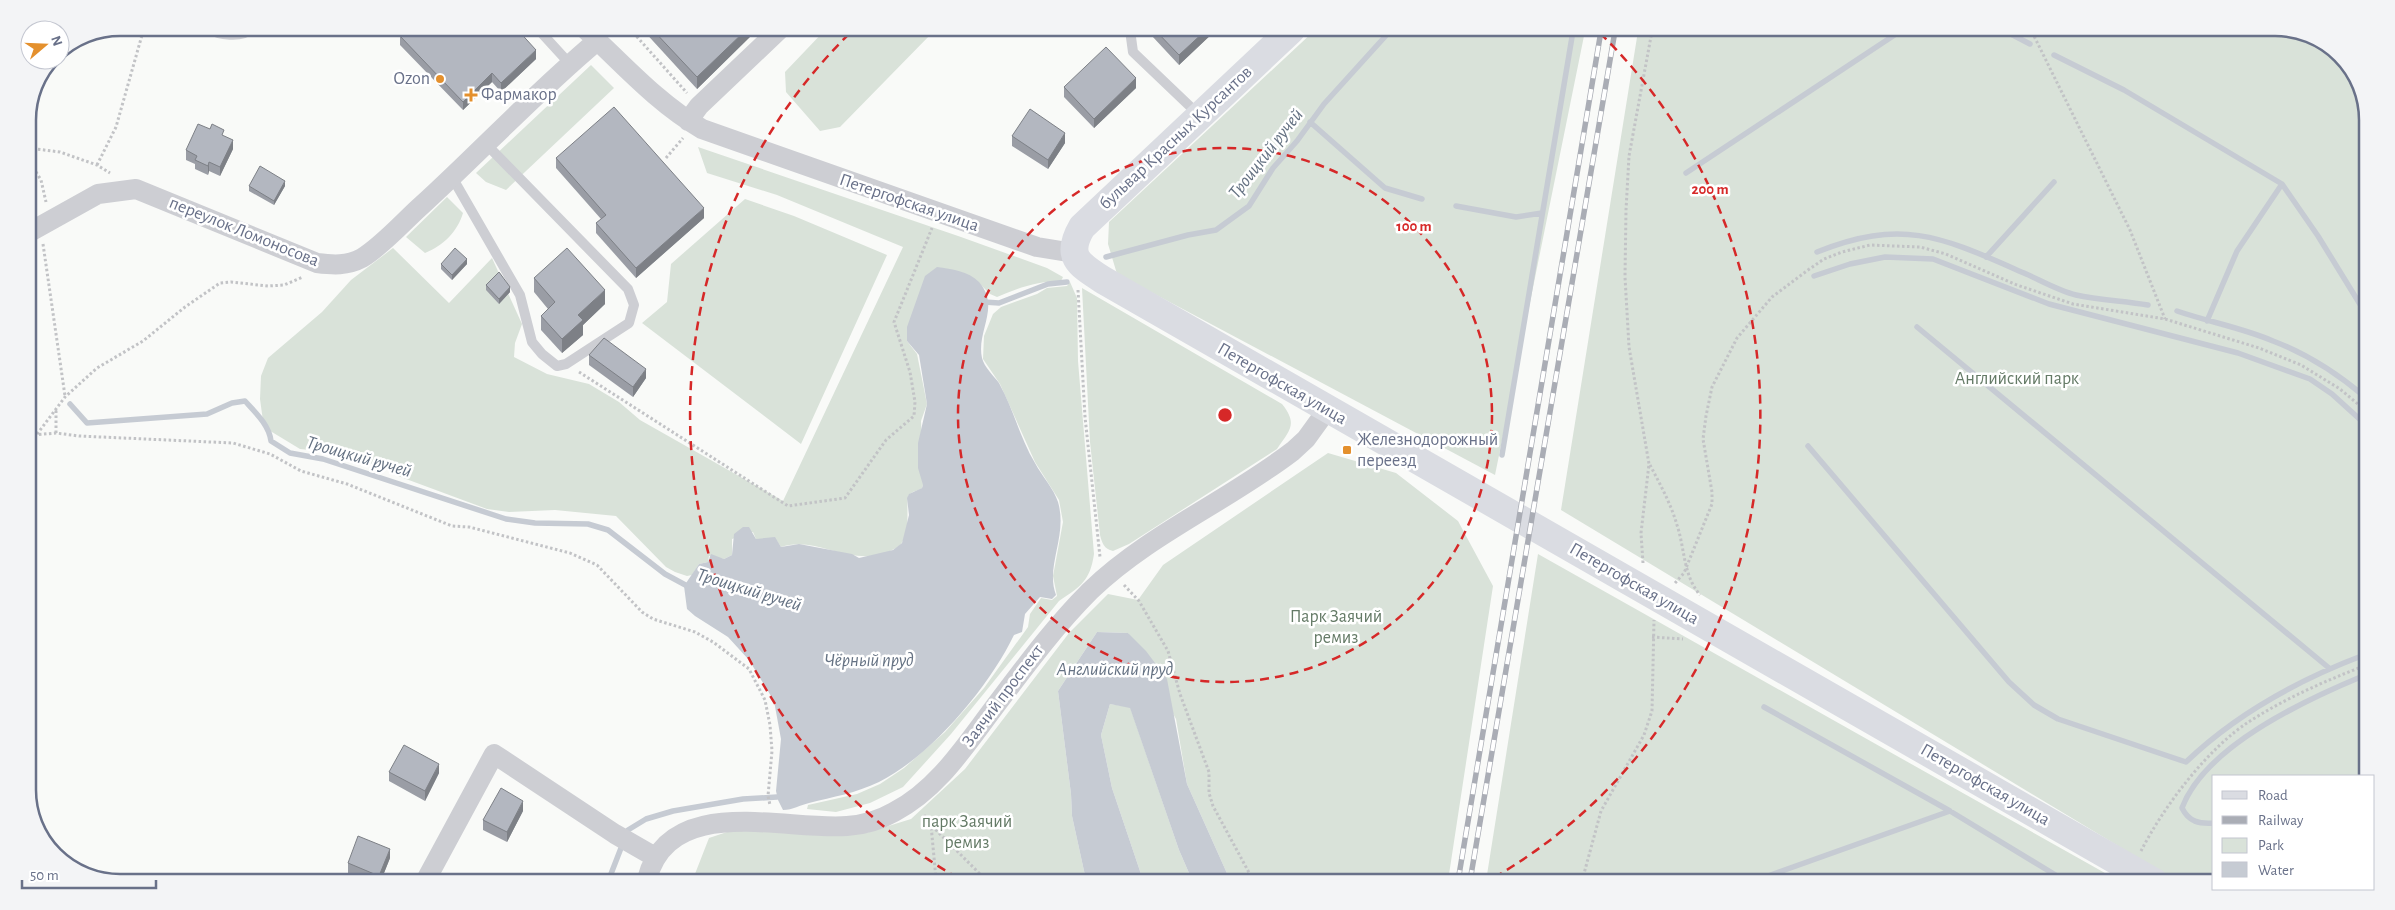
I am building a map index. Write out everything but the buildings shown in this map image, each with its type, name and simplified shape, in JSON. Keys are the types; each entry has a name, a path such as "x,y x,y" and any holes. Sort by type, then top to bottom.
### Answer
{"main road":[{"name":"бульвар Красных Курсантов","path":"1074,253 1076,238 1082,227 1286,36"},
{"name":"Петергофская улица","path":"1074,253 1077,261 1095,275 1327,410 2139,874"}],"street":[{"name":"переулок Ломоносова","path":"136,188 317,263 341,265 361,259 452,177 569,63 592,36"},
{"name":"Петергофская улица","path":"596,36 686,125 1037,247 1074,253"},
{"path":"686,125 773,36"},
{"path":"36,229 98,194 136,188"},
{"name":"Заячий проспект","path":"649,874 663,846 677,835 697,828 737,822 834,826 858,825 882,818 915,799 942,774 967,745 1060,623 1112,572 1141,550 1287,455 1306,439 1327,410"},
{"path":"429,874 494,754 622,838 656,857"}],"lane":[{"path":"544,36 569,63"},
{"path":"1131,36 1133,52 1200,116"},
{"path":"452,177 520,296 532,342 542,354 557,366 566,364 629,323 634,305 628,289 486,144"}],"path":[{"path":"97,166 119,119 142,36"},
{"path":"634,36 686,125 692,141"},
{"path":"1651,36 1629,156 1625,277 1629,347 1649,464 1677,525 1686,568 1693,587"},
{"path":"2034,36 2130,230 2165,319"},
{"path":"666,158 686,125"},
{"path":"36,149 60,152 97,166 136,188"},
{"path":"36,172 41,180 46,199 36,225"},
{"path":"566,364 788,506 845,498 886,440 914,416 915,402 910,372 894,322 934,223"},
{"path":"36,239 59,342 65,397"},
{"path":"1672,587 1686,568 1712,504 1712,492 1703,439 1712,387 1737,338 1772,297 1824,259 1842,252 1870,245 1920,247 1946,254 2017,285 2073,304 2165,319 2259,348 2301,365 2340,389 2359,405"},
{"path":"36,433 65,397 97,368 143,341 185,307 220,283 231,282 268,286 284,284 298,280 317,263"},
{"path":"1078,287 1085,417 1100,558 1139,601 1168,651 1180,694 1208,772 1209,793 1213,806 1250,874"},
{"path":"56,410 56,433"},
{"path":"36,435 56,433 79,436 232,443 270,454 301,471 347,484 452,526 469,527 570,553 588,560 597,565 642,612 653,619 694,632 713,642 749,669 765,700 770,725 772,751 769,804"},
{"path":"1644,569 1641,532 1649,464"},
{"path":"1584,874 1601,811 1644,735 1652,711 1652,637 1655,612"},
{"path":"1652,637 1686,640"},
{"path":"2143,874 2155,824 2202,763 2250,721 2320,683 2359,668"},
{"path":"915,799 931,825 980,874"},
{"path":"931,825 936,874"}],"green space":[{"path":"819,36 929,36 840,127 820,131 786,92 785,72"},
{"path":"1309,36 1584,36 1495,475 1117,274 1108,244 1109,222"},
{"name":"Английский парк","path":"1637,36 2275,36 2302,41 2322,50 2341,69 2350,83 2359,115 2359,775 2212,775 2212,874 2165,874 1561,510"},
{"path":"591,65 614,88 506,190 486,182 476,173"},
{"path":"698,147 961,237 1047,268 1063,277 1061,281 1028,286 997,297 990,294 979,283 907,341 917,354 927,404 921,421 923,485 922,488 909,495 907,529 902,543 896,548 881,554 851,555 809,545 795,544 781,547 777,541 756,539 753,532 732,539 732,555 724,559 709,556 708,562 699,564 692,575 687,576 666,567 616,516 555,510 509,512 487,509 398,476 378,465 352,461 341,453 300,449 267,429 263,421 260,399 261,376 268,358 322,312 351,280 393,248 449,303 492,258 522,324 515,343 514,357 547,374 589,384 619,402 640,420 783,501 903,247 777,195 707,173"},
{"path":"447,197 463,213 461,220 454,232 444,242 425,253 406,237"},
{"path":"745,199 794,216 887,255 801,444 642,323 667,302 671,264"},
{"path":"1070,282 1077,298 1078,361 1094,554 1090,571 1079,587 1059,601 951,734 903,787 870,803 836,812 807,809 808,805 857,794 880,784 904,768 945,732 984,688 1028,627 1030,614 1041,598 1052,600 1057,596 1053,576 1063,522 1059,500 1035,462 1000,384 983,359 984,336 993,314 1001,307 1037,294 1047,288 1067,286"},
{"path":"1082,288 1282,404 1291,422 1289,432 1277,449 1129,544 1113,551 1107,549 1100,535 1090,442"},
{"name":"Парк Заячий ремиз","path":"1328,453 1396,473 1458,521 1493,586 1449,874 1227,874 1187,784 1176,719 1128,633 1097,632 1058,691 1072,816 1085,874 695,874 709,838 733,830 866,833 911,819 965,769 1069,633 1108,594 1138,600 1163,565"},
{"path":"1538,554 2107,874 1487,874"},
{"path":"1110,704 1130,707 1179,850 1189,874 1141,874 1112,788 1101,735"}],"water":[{"name":"Чёрный пруд","path":"937,267 970,275 979,282 985,291 988,310 981,348 983,361 999,383 1030,453 1058,502 1060,527 1053,573 1056,595 1052,599 1040,597 1025,614 1022,632 1014,635 990,676 974,698 938,738 919,755 899,770 870,786 783,810 776,791 781,739 774,701 749,660 728,637 687,609 684,586 699,564 708,562 711,554 724,559 732,555 734,534 743,527 749,527 756,539 775,537 781,547 799,544 852,554 859,558 893,550 902,543 909,515 907,498 909,494 922,488 923,485 918,468 918,443 927,404 919,355 907,341 907,327 925,276"},
{"name":"Английский пруд","path":"1097,632 1128,633 1146,651 1167,679 1187,784 1227,874 1189,874 1179,850 1130,708 1110,704 1101,735 1112,788 1141,874 1085,874 1072,816 1058,691"}],"waterway":[{"name":"Троицкий ручей","path":"1106,257 1188,235 1216,230 1249,206 1273,168 1297,141 1324,104 1386,36"},
{"path":"1502,455 1572,36"},
{"path":"1686,173 1893,36"},
{"path":"2015,36 2030,44"},
{"path":"2054,55 2124,90 2282,184 2318,236 2359,303"},
{"path":"1310,122 1385,188 1422,199"},
{"path":"1986,257 2054,182"},
{"path":"2207,321 2237,251 2282,184"},
{"path":"1456,206 1516,217 1542,213"},
{"path":"1817,252 1848,241 1875,236 1900,234 1923,236 1970,250 2076,295 2148,305"},
{"path":"1814,276 1850,264 1885,257 1933,259 2049,304 2238,353 2310,379 2332,394 2359,419"},
{"name":"Троицкий ручей","path":"984,302 999,303 1048,284 1067,282"},
{"path":"2177,311 2250,332 2286,346 2322,365 2359,392"},
{"path":"1917,327 2329,668"},
{"name":"Троицкий ручей","path":"70,404 87,423 207,414 232,403 245,401 265,424 271,441 290,453 323,459 506,519 535,523 588,524 608,530 665,574 691,588"},
{"path":"1808,446 2009,682 2034,705 2058,719 2186,762 2226,728 2269,699 2316,675 2359,657"},
{"path":"2212,823 2195,821 2182,808 2194,786 2212,765 2234,745 2259,728 2313,698 2359,678"},
{"path":"1764,707 1950,811 2054,874"},
{"path":"611,874 628,830 646,819 673,811 743,799 777,797"},
{"path":"1774,874 1950,811"}],"railway":[{"path":"1459,874 1600,36"},
{"path":"1471,874 1614,36"}],"place":[{"name":"Ozon","path":"440,79"},
{"name":"Фармакор","path":"471,95"},
{"name":"Железнодорожный переезд","path":"1347,450"}],"park label":[{"name":"парк Заячий ремиз","path":"967,832"}]}
